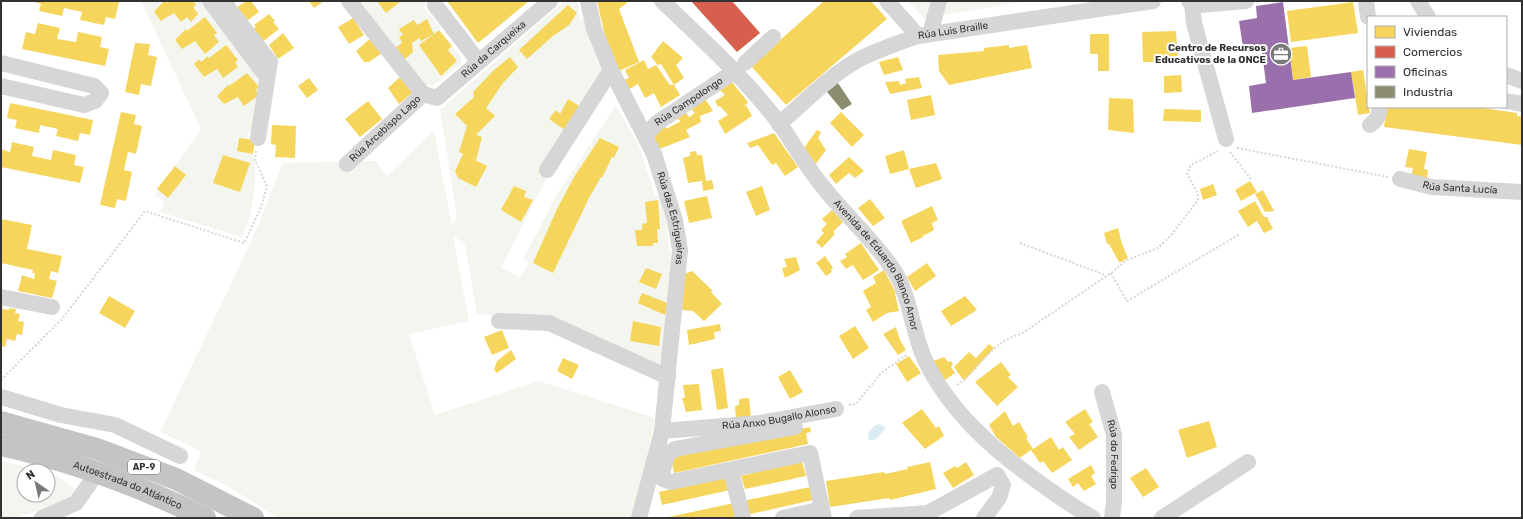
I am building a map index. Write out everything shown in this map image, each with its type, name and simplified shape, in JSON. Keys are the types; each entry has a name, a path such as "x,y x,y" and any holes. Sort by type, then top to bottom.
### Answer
{"highway":[{"name":"AP-9","path":"1,422 97,449 176,479 253,518"},
{"name":"Autoestrada do Atlántico","path":"1,445 92,470 163,498 205,518"}],"street":[{"path":"210,1 263,72"},
{"path":"223,1 270,62 258,138"},
{"name":"Rúa Arcebispo Lago","path":"347,164 430,96 349,1"},
{"name":"Rúa da Carqueixa","path":"430,96 479,62 550,1"},
{"name":"Rúa das Estrigueiras","path":"588,1 594,29 611,70 645,136 665,187 675,220 680,250 662,431 639,518"},
{"name":"Avenida de Eduardo Blanco Amor","path":"662,1 740,67 818,182 877,248 895,273 905,294 920,346 944,394 957,412 983,438 1024,472 1080,512 1093,518"},
{"path":"887,1 924,35 939,1"},
{"name":"Rúa Luis Braille","path":"779,124 831,79 857,61 885,48 924,35 1153,1"},
{"path":"1226,139 1194,23 1190,2 1200,5 1246,1"},
{"path":"1366,1 1368,16"},
{"path":"1418,1 1427,16"},
{"path":"434,5 479,62"},
{"name":"Rúa Campolongo","path":"645,136 657,123 740,67 773,38"},
{"path":"1,63 94,86 101,93 95,101 84,105 1,86"},
{"path":"547,170 611,70"},
{"path":"1507,75 1522,81"},
{"path":"1507,101 1522,104"},
{"path":"1370,125 1376,122 1380,108"},
{"name":"Rúa Santa Lucía","path":"1400,179 1432,186 1522,192"},
{"path":"1,296 52,307"},
{"path":"498,321 549,323 668,377"},
{"name":"Rúa do Fedrigo","path":"1102,392 1114,435 1114,502 1112,518"},
{"path":"1,397 61,415 115,425 180,456"},
{"name":"Rúa Anxo Bugallo Alonso","path":"662,431 760,423 836,409"},
{"path":"783,518 823,513 810,453 731,471 671,482 664,478 662,474 666,455 675,450 795,427"},
{"path":"984,518 999,498 1003,485 996,470 999,460 1004,456"},
{"path":"1162,518 1248,462"},
{"path":"731,471 743,518"},
{"path":"998,475 1010,480 1024,472"},
{"path":"857,518 928,513 998,475"},
{"path":"42,518 76,503 90,483"}],"path":[{"path":"1,380 62,318 145,211 244,243 260,210 267,187 255,160 258,138"},
{"path":"944,394 964,381 981,360 996,346 1013,336 1021,334 1111,273 1127,260 1158,248 1172,234 1198,200 1198,194 1187,174 1191,165 1221,150 1226,139"},
{"path":"1251,179 1230,152 1232,147 1400,179"},
{"path":"1111,273 1127,302 1240,234"},
{"path":"1020,243 1106,276"},
{"name":"Rúa Anxo Bugallo Alonso","path":"836,409 856,404 881,373 920,346"}],"shaded area":[{"path":"141,1 201,1 263,82 256,129 248,132 254,159 255,179 249,218 242,237 160,212 165,202 155,195 201,129"},
{"path":"355,1 436,1 422,6 441,27 439,31 461,57 461,64 433,86 423,85"},
{"path":"564,1 578,1 579,20 585,19 606,72 547,177 501,268 520,277 529,263 523,259 558,193 616,105 639,146 655,196 667,192 677,229 667,231 672,265 662,368 557,321 477,314 465,245 453,235 469,321 409,334 435,415 539,381 655,418 634,518 278,518 229,487 194,470 201,451 160,432 252,240 283,163 376,161 387,176 434,131 452,227 457,217 440,110"},
{"path":"908,1 1027,1 924,18"},
{"path":"880,424 886,428 875,440 869,440 868,433 875,425"},
{"path":"1,461 16,465 16,503 56,503 56,475 78,491 66,504 11,518 4,518 1,514"}],"building: Viviendas":[{"path":"31,1 119,2 115,19 106,17 104,25 80,20 82,12 64,8 62,16 39,11 41,4"},
{"path":"164,1 167,3 169,1 193,1 196,5 193,7 198,14 191,22 187,17 181,22 174,13 161,21 154,12"},
{"path":"247,1 251,1 259,12 245,22 236,8"},
{"path":"309,1 324,1 314,8"},
{"path":"377,1 401,1 386,13"},
{"path":"447,1 529,1 478,43"},
{"path":"597,1 625,1 627,3 619,9 639,62 619,71 609,53"},
{"path":"824,1 871,1 887,19 786,105 751,66"},
{"path":"1353,2 1358,33 1291,42 1287,11"},
{"path":"568,5 577,13 569,25 553,36 527,59 519,50"},
{"path":"269,14 279,29 261,43 253,29 256,27 254,25"},
{"path":"205,17 217,33 214,35 219,42 205,54 195,41 182,49 175,40 186,29 187,31"},
{"path":"353,18 364,35 349,44 338,27"},
{"path":"427,19 434,34 421,41 419,38 412,43 413,52 403,61 394,49 402,43 399,37 403,35 399,29 414,20 417,25"},
{"path":"38,23 60,28 57,39 76,42 78,32 102,37 100,47 109,49 105,66 22,49 26,32 35,34"},
{"path":"439,30 452,46 448,50 457,61 441,76 419,45"},
{"path":"1176,31 1178,61 1163,62 1162,55 1159,55 1159,62 1143,62 1142,32"},
{"path":"283,33 294,48 278,59 269,45"},
{"path":"1090,34 1109,34 1109,71 1098,71 1098,54 1090,54"},
{"path":"372,37 385,51 369,62 364,62 356,51"},
{"path":"663,41 683,58 676,65 684,78 674,85 661,64 658,65 651,57"},
{"path":"135,43 150,44 148,55 157,57 151,86 141,84 139,95 125,92"},
{"path":"226,45 238,60 235,62 238,67 223,78 217,69 204,77 194,64 199,59 201,62 208,56 209,58"},
{"path":"1009,45 1009,48 1027,45 1032,68 949,85 939,71 938,55 984,51 984,48"},
{"path":"1307,46 1311,77 1293,80 1289,48"},
{"path":"510,57 518,67 503,83 486,108 495,116 476,135 482,137 476,160 471,158 487,166 476,187 458,178 455,171 463,154 459,152 467,126 455,114 474,97 473,92 493,71"},
{"path":"898,57 903,70 884,75 879,62"},
{"path":"644,60 648,69 656,65 670,85 674,85 680,95 661,107 654,93 645,98 638,84 628,90 624,80 629,78 625,70"},
{"path":"1363,70 1367,95 1367,108 1369,108 1370,113 1358,115 1351,72"},
{"path":"247,73 259,87 256,90 259,95 244,106 238,97 224,104 217,96 228,85 229,86"},
{"path":"1181,75 1182,92 1164,93 1164,76"},
{"path":"400,77 413,92 399,104 388,88"},
{"path":"919,77 922,88 890,94 885,82 899,81 900,85 906,83 905,79"},
{"path":"309,78 318,90 307,98 298,86"},
{"path":"731,81 748,102 743,107 746,105 752,116 725,134 718,121 728,115 720,106 718,107 715,101 725,95 720,90"},
{"path":"931,95 935,115 911,120 907,100"},
{"path":"704,97 713,111 700,116 701,122 686,130 690,137 657,150 654,137 665,123 666,129 681,121 674,117 684,110 689,117 695,113 690,108"},
{"path":"1109,98 1133,99 1134,133 1108,130"},
{"path":"568,99 586,110 571,134 549,119 556,110 560,114"},
{"path":"368,101 382,119 360,137 345,119"},
{"path":"10,103 93,120 90,135 80,133 78,141 56,136 58,129 40,125 39,133 15,128 17,120 7,118"},
{"path":"1387,108 1483,108 1517,113 1517,116 1522,117 1522,145 1384,127"},
{"path":"1164,109 1201,110 1201,122 1163,121"},
{"path":"121,112 136,115 134,124 142,126 136,154 128,152 124,170 132,172 126,201 117,199 115,208 100,205"},
{"path":"841,112 864,135 852,147 830,123"},
{"path":"272,125 296,126 295,158 275,157 276,145 271,144"},
{"path":"817,130 821,132 818,138 826,150 815,165 803,149"},
{"path":"774,133 798,167 785,176 776,163 772,165 758,145 750,148 747,143"},
{"path":"239,138 255,140 253,154 237,151"},
{"path":"600,138 619,147 614,158 612,157 602,178 601,177 589,198 553,273 533,263 557,209 574,177"},
{"path":"12,142 34,147 32,156 51,160 53,150 76,155 74,165 84,167 80,183 1,167 1,149 10,152"},
{"path":"1409,149 1427,152 1424,169 1428,170 1427,178 1411,176 1413,168 1405,167"},
{"path":"904,150 909,169 890,174 885,156"},
{"path":"696,151 697,155 702,155 706,181 712,180 714,189 703,191 702,181 688,183 683,158 690,156 690,152"},
{"path":"223,155 250,163 240,192 213,183"},
{"path":"849,157 864,171 855,178 849,173 836,184 829,175"},
{"path":"936,163 942,179 916,188 909,169"},
{"path":"175,166 186,175 168,198 157,189"},
{"path":"1250,181 1257,192 1241,201 1235,190"},
{"path":"1213,184 1217,195 1203,200 1200,189"},
{"path":"514,186 526,191 524,197 533,200 521,222 501,210"},
{"path":"762,186 770,210 756,216 746,192"},
{"path":"1263,190 1274,211 1265,212 1255,194"},
{"path":"707,196 712,218 689,223 684,201"},
{"path":"870,199 885,218 873,226 858,208"},
{"path":"658,200 660,229 657,229 658,243 653,243 653,246 637,246 635,230 642,230 642,224 647,223 645,202"},
{"path":"1255,201 1264,217 1267,217 1273,229 1264,233 1257,221 1248,227 1238,211"},
{"path":"932,206 938,220 932,223 934,230 911,243 901,221"},
{"path":"832,210 843,222 833,232 835,234 822,248 816,242 824,233 821,230 827,224 822,219"},
{"path":"1,219 32,225 27,249 62,256 58,273 51,271 49,279 57,281 52,298 18,291 22,275 34,279 35,273 32,273 33,270 1,263"},
{"path":"1118,228 1122,244 1128,258 1121,262 1119,262 1109,244 1107,244 1104,233"},
{"path":"861,243 879,270 863,280 853,265 846,269 840,261 847,257 845,254"},
{"path":"825,256 833,268 831,270 832,272 826,276 816,263"},
{"path":"796,257 800,270 785,278 782,268 787,267 784,259"},
{"path":"927,263 936,276 915,291 907,277"},
{"path":"646,268 662,274 656,289 639,282"},
{"path":"884,270 896,293 899,311 887,313 873,322 866,310 871,307 863,291 876,283 873,277"},
{"path":"692,271 713,291 711,292 722,304 704,321 693,311 682,310 684,274"},
{"path":"642,293 667,303 665,315 638,303"},
{"path":"109,296 135,311 125,328 99,313"},
{"path":"965,296 977,310 951,326 941,311"},
{"path":"1,305 3,305 2,309 16,309 15,313 20,314 18,321 24,322 22,335 17,334 15,341 7,339 5,347 1,346"},
{"path":"633,321 661,327 659,346 630,341"},
{"path":"720,324 721,331 714,332 715,339 689,345 687,330"},
{"path":"855,326 869,348 853,359 839,336"},
{"path":"896,327 900,340 906,350 898,355 883,334"},
{"path":"502,330 509,348 492,355 484,337"},
{"path":"989,344 994,348 964,381 954,367 969,352 976,358"},
{"path":"511,350 516,359 497,373 494,370 497,361"},
{"path":"909,356 921,373 907,382 896,364"},
{"path":"944,357 948,362 951,361 953,364 951,367 955,373 945,380 933,361"},
{"path":"563,358 579,365 572,379 557,371"},
{"path":"1001,362 1011,375 1008,377 1018,387 997,406 975,382"},
{"path":"723,368 728,408 717,410 711,370"},
{"path":"790,370 803,392 790,399 778,377"},
{"path":"699,384 702,410 686,412 682,398 685,398 683,385"},
{"path":"749,398 751,418 736,419 735,406 739,405 739,399"},
{"path":"922,409 936,428 939,426 944,436 925,449 902,423"},
{"path":"1085,409 1093,422 1089,424 1098,437 1079,450 1069,437 1075,434 1065,422"},
{"path":"1005,411 1013,426 1019,422 1033,449 1051,437 1059,450 1063,447 1072,460 1052,473 1043,461 1040,463 1031,450 1020,458 996,437 989,425"},
{"path":"1209,421 1217,447 1187,458 1178,430"},
{"path":"810,427 811,432 806,433 808,444 674,473 672,463 666,458"},
{"path":"802,461 806,476 745,489 741,476"},
{"path":"930,462 936,489 890,500 889,498 830,507 826,481 884,472 885,474"},
{"path":"966,462 974,475 953,488 943,473 955,466 957,468"},
{"path":"1091,465 1095,473 1091,476 1096,484 1084,491 1078,483 1073,487 1068,479"},
{"path":"1146,468 1159,487 1143,497 1130,478"},
{"path":"727,477 730,490 662,505 659,492"},
{"path":"810,487 813,500 746,515 743,501"},
{"path":"734,503 737,517 669,518 669,517"}],"building: Comercios":[{"path":"691,1 732,1 760,33 737,52"}],"building: Oficinas":[{"path":"1283,2 1293,80 1351,72 1355,98 1252,113 1249,86 1266,83 1261,45 1243,47 1239,21 1257,18 1256,6"}],"building: Industria":[{"path":"838,83 852,104 842,110 827,92"}],"place":[{"name":"Centro de Recursos Educativos de la ONCE","path":"1281,54"}]}
